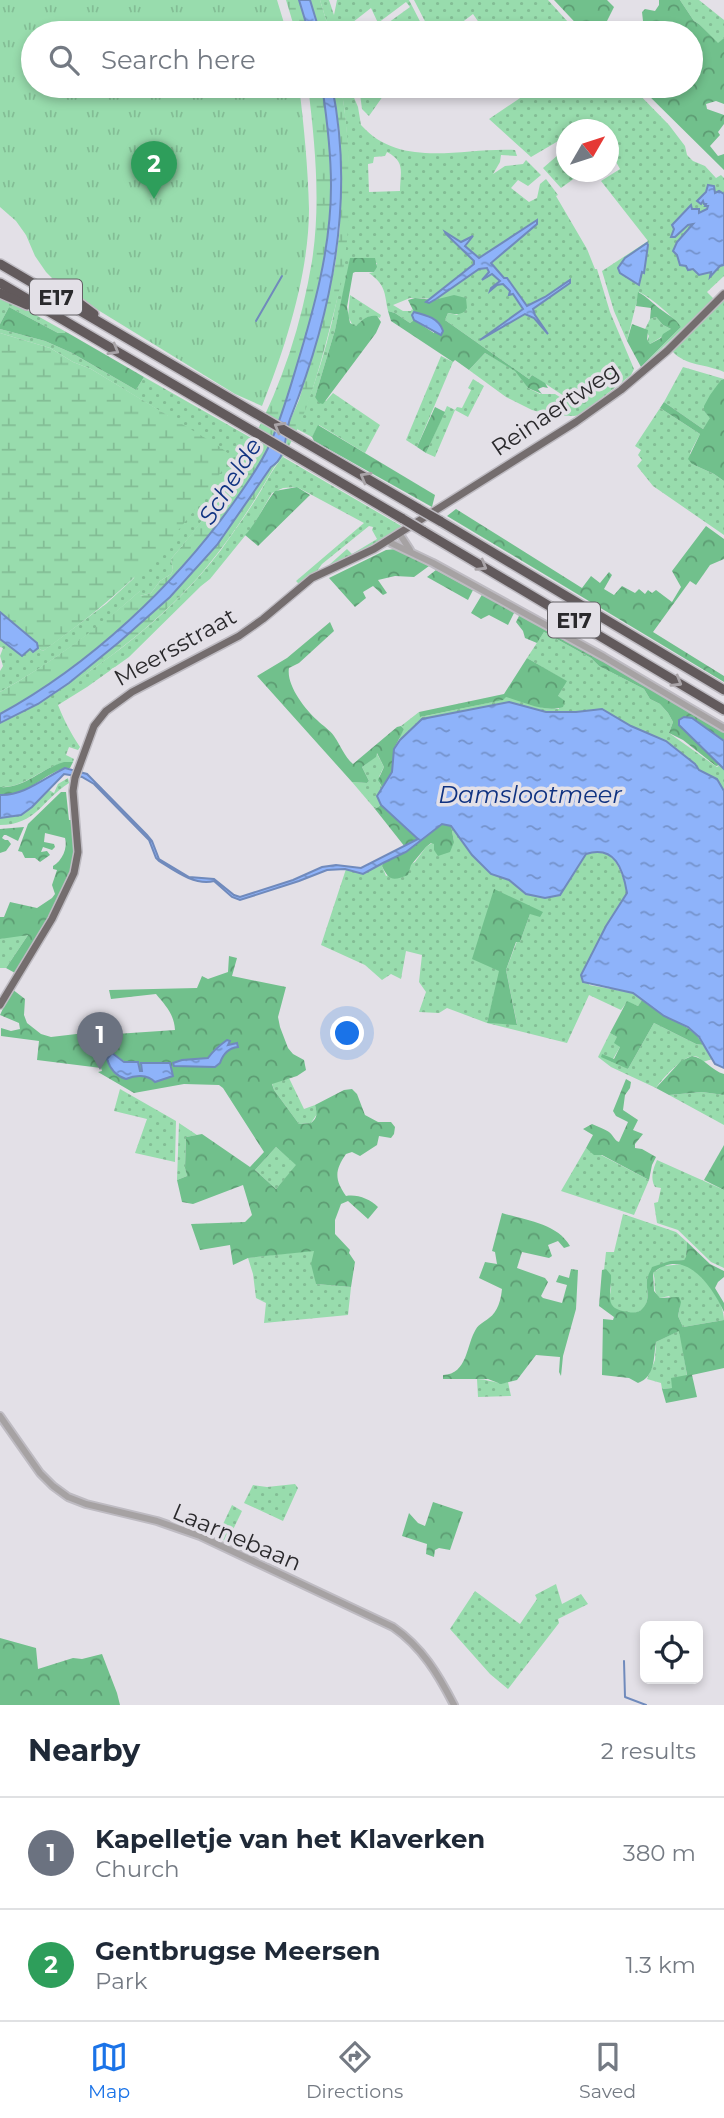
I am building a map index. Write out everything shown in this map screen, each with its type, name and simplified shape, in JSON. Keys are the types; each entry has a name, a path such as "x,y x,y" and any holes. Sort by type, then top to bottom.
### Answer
{"highway":[{"name":"E17","path":"0,264 440,521 724,691"},
{"name":"E17","path":"0,283 724,710"},
{"path":"54,284 111,329"},
{"path":"0,293 54,315"}],"main road":[{"name":"Reinaertweg","path":"394,537 605,402 667,351 724,294"},
{"name":"Meersstraat","path":"0,1005 52,919 74,873 78,852 73,791 75,778 94,726 112,704 239,636 312,578 364,555 394,537"}],"street":[{"path":"411,551 394,537 391,542 604,657 724,728"},
{"name":"Laarnebaan","path":"0,1416 40,1474 73,1499 187,1531 393,1627 427,1658 454,1705"}],"green space":[{"path":"0,0 277,0 283,21 21,21 21,98 300,98 309,209 305,258 294,309 262,406 235,394 56,282 35,256 26,235 16,221 0,207"},
{"path":"286,0 299,0 305,21 292,21"},
{"path":"310,0 320,0 326,21 316,21"},
{"path":"320,0 329,0 334,15 337,0 409,0 420,21 391,21 410,7 406,2 381,21 377,21 371,8 354,21 326,21"},
{"path":"414,0 548,0 567,21 478,21 473,14 464,21 425,21"},
{"path":"554,0 607,0 614,7 607,21 574,21"},
{"path":"659,0 680,0 694,21 643,21 642,12 645,9 655,11"},
{"path":"680,0 699,0 724,20 724,38 718,44 703,28 703,21 694,21"},
{"path":"703,28 718,43 724,38 724,104 716,101 706,104 707,109 724,115 724,124 718,132 720,135 710,146 718,156 724,154 724,170 651,98 703,98"},
{"path":"309,98 324,98 331,173 328,232 309,323 284,409 261,462 211,533 158,593 129,621 66,672 0,714 0,692 73,645 141,590 140,596 151,593 160,581 171,574 171,559 198,526 244,456 279,383 304,303 315,239 315,151"},
{"path":"334,98 343,98 350,178 343,271 310,397 285,454 215,557 173,604 94,668 54,694 170,597 217,545 286,445 289,423 299,400 335,266 340,228 340,133"},
{"path":"342,98 354,98 361,125 377,139 395,147 434,153 515,150 517,156 501,155 493,174 505,166 523,164 526,160 541,175 528,186 518,180 511,188 529,202 537,198 540,184 546,179 558,195 556,196 597,269 610,312 634,369 631,375 580,415 550,415 532,410 506,397 469,370 485,353 516,371 528,388 540,394 555,394 563,399 564,396 532,375 529,379 445,320 448,313 458,315 441,299 410,298 393,305 403,311 412,309 414,320 410,323 388,311 381,285 369,273 374,272 377,263 351,258 335,330 315,397 326,401 333,393 380,425 365,453 319,425 312,437 297,429 326,346 336,303 348,217 349,173","holes":["387,152 397,160 401,168 400,191 369,192 368,164 373,163 374,157 385,156"]},
{"path":"361,98 382,98 369,116 362,109"},
{"path":"520,98 643,98 669,125 693,161 705,166 716,178 721,175 724,178 724,276 707,292 714,299 641,368 681,327 662,308 639,292 627,341 614,311 602,271 648,241 602,182 619,182 619,119 556,119 556,142 531,157 489,119"},
{"path":"556,157 556,182 569,182 561,188 543,168"},
{"path":"350,258 375,258 377,267 374,272 353,273 347,307 350,323 356,326 370,316 377,316 381,322 376,333 323,404 315,397 335,330"},
{"path":"638,292 681,327 641,367 627,341 632,324 648,330 647,340 650,344 671,329 656,317 650,319 651,308 636,306"},
{"path":"350,295 381,315 380,318 369,316 353,326 348,316"},
{"path":"454,295 466,298 467,308 461,313 448,313 445,320 529,379 532,375 545,383 548,388 538,389 542,394 528,388 515,371 485,353 469,370 391,321 388,311 410,323 414,320 434,333 434,319 414,312 408,300 434,300"},
{"path":"0,297 68,333 58,333 9,307 0,324"},
{"path":"724,298 724,372 677,356 672,351"},
{"path":"9,307 58,333 68,333 144,377 136,390 72,353 45,341 0,329"},
{"path":"656,317 671,331 650,344 645,329 650,319"},
{"path":"0,329 45,341 72,353 136,390 144,377 253,439 216,502 171,559 171,574 160,581 151,593 140,596 140,591 73,645 0,692 0,671 3,666 0,656 3,648 0,647 0,639 6,644 31,648 33,652 38,648 43,651 106,604 134,578 168,416 91,369 50,348 0,333"},
{"path":"0,333 50,348 91,369 220,447 230,458 190,516 147,565 99,609 43,651 0,612"},
{"path":"441,356 453,362 417,447 406,440"},
{"path":"683,367 724,379 704,411 711,418 703,429 664,402"},
{"path":"473,379 484,386 468,417 455,410 457,407 462,408"},
{"path":"724,379 724,481 692,464 688,459 700,434 660,408 664,402 703,429 710,418 704,411 704,406"},
{"path":"447,406 455,410 435,457 426,453"},
{"path":"435,407 445,412 426,453 417,447"},
{"path":"660,408 700,434 690,453 692,464 724,481 724,535 653,486 637,466 642,460 638,455 641,450 635,446"},
{"path":"318,425 435,495 432,507 314,441 312,437"},
{"path":"283,457 403,527 354,556 329,565 347,549 352,554 377,539 373,527 369,526 299,584 296,581 364,523 297,487 283,488 272,493 253,526 210,579 129,657 58,705 80,747 78,750 69,747 66,755 74,759 73,762 54,766 19,784 0,787 0,723 91,670 120,649 174,602 221,550"},
{"path":"297,487 310,495 258,546 245,535 275,491"},
{"path":"456,509 582,588 591,576 600,583 609,572 612,575 604,589 614,595 622,586 635,593 639,589 645,594 648,590 652,593 656,590 672,602 681,587 672,571 706,526 724,539 724,559 710,565 696,585 690,581 653,632 724,676 724,682 447,516"},
{"path":"396,549 429,566 414,577 395,576 378,580 387,593 383,595 373,586 363,592 366,598 355,607 329,578 386,550"},
{"path":"436,570 473,590 468,600 427,577"},
{"path":"483,593 515,611 508,625 489,615 481,619 471,613"},
{"path":"520,614 724,731 724,741 692,718 684,730 720,765 716,766 683,740 669,733 673,722 668,713 660,704 650,699 644,689 599,666 591,658 544,632 537,643 525,638 516,622"},
{"path":"330,622 334,631 299,663 289,668 290,682 302,703 332,734 353,764 397,727 404,729 394,749 392,772 382,787 378,780 384,767 377,753 376,757 362,767 369,781 352,782 257,676 287,658"},
{"path":"544,632 591,658 599,666 644,689 650,699 660,704 668,713 673,722 669,733 717,767 720,765 724,769 724,791 717,779 699,770 695,764 602,709 546,712 509,702 422,719 400,740 404,729 401,726 419,712 421,717 502,700 506,696 544,708 559,709 558,696 566,681 527,658"},
{"path":"527,658 567,681 558,696 565,701 563,707 542,708 506,697 503,700 420,717 419,712 504,694"},
{"path":"376,752 384,767 379,779 382,787 377,796 381,805 375,809 352,782 369,781 362,767 375,757"},
{"path":"64,762 73,762 70,768 53,773 29,788 0,795 0,787 25,782"},
{"path":"68,778 69,783 31,816 12,824 0,825 0,818 21,813 49,790 54,793 58,784"},
{"path":"61,792 66,792 71,820 71,870 54,909 15,973 6,968 28,935 0,939 0,917 4,917 10,902 37,908 55,894 52,885 57,870 53,869 53,866 64,854 65,838 45,833 44,842 54,844 55,847 52,850 43,847 41,852 47,851 50,855 40,862 35,858 25,858 22,852 18,851 28,824"},
{"path":"381,805 419,838 405,847 375,809"},
{"path":"442,824 451,825 454,842 450,852 438,856 434,844 431,843 411,865 408,875 395,879 387,875 383,863 406,852"},
{"path":"451,825 472,855 491,874 509,880 526,894 575,866 586,854 595,850 609,855 623,877 627,893 606,926 589,985 633,993 642,1000 638,1006 627,1002 621,1010 589,995 567,1043 487,1023 447,1008 439,1013 419,1012 426,992 419,982 422,955 406,951 401,979 391,974 382,980 365,965 321,945 346,869 363,874 383,863 386,876 415,862 432,843 454,842","holes":["494,890 530,914 506,970 517,1024 487,1023 500,971"]},
{"path":"24,827 18,841 4,835 2,838 11,844 6,851 0,853 0,829"},
{"path":"494,889 543,912 540,917 530,914 506,970 517,1025 487,1023 499,971 472,959"},
{"path":"28,935 6,968 0,968 0,939"},
{"path":"229,956 237,958 232,976 286,987 278,1017 280,1027 288,1048 304,1060 306,1070 297,1076 272,1084 299,1124 313,1121 316,1115 315,1105 344,1090 352,1089 357,1094 365,1115 378,1122 391,1122 395,1127 391,1138 379,1136 377,1145 360,1156 352,1152 346,1154 338,1170 339,1185 346,1196 363,1198 378,1207 368,1219 348,1201 341,1204 335,1220 335,1234 350,1250 355,1262 351,1287 316,1284 311,1264 314,1251 248,1258 233,1265 230,1245 200,1250 191,1224 245,1222 252,1215 243,1185 193,1204 182,1202 177,1180 187,1176 186,1137 202,1134 250,1167 264,1152 219,1085 184,1084 134,1093 98,1072 102,1071 101,1068 37,1060 39,1041 1,1036 1,1028 11,1031 20,1029 19,1023 0,1015 12,989 25,999 24,1015 27,1023 41,1034 51,1037 100,1034 101,1051 113,1051 116,1034 175,1030 171,1015 156,994 111,999 109,990 197,988 202,976 208,979 228,972","holes":["224,1042 231,1046 237,1043 238,1047 201,1065 177,1067 173,1063 209,1058","115,1055 140,1072 141,1063 165,1063 137,1077 129,1078","276,1147 296,1165 276,1189 255,1170"]},
{"path":"642,1000 692,1031 703,1045 654,1023 628,1069 601,1057 602,1054 614,1059 620,1047 614,1043 617,1037 610,1033 627,1001 638,1006"},
{"path":"654,1023 703,1045 712,1059 703,1062 696,1056 688,1057 656,1088 611,1067 598,1057 610,1033 617,1037 620,1047 613,1059 628,1069"},
{"path":"692,1056 724,1074 724,1095 702,1092 669,1095 656,1088 681,1061"},
{"path":"289,1078 304,1109 315,1105 317,1114 311,1123 299,1124 274,1090 272,1083"},
{"path":"626,1079 631,1082 625,1095 623,1110 638,1120 633,1130 643,1134 635,1148 656,1157 649,1180 602,1155 594,1155 586,1148 593,1135 583,1129 592,1124 609,1132 619,1142 628,1122 616,1116 613,1111"},
{"path":"120,1089 176,1121 175,1162 135,1153 147,1119 114,1111"},
{"path":"702,1092 724,1095 724,1125 669,1095"},
{"path":"179,1123 197,1135 186,1137 187,1176 177,1180"},
{"path":"724,1145 724,1190 704,1180"},
{"path":"276,1147 297,1165 276,1189 255,1170"},
{"path":"586,1148 649,1180 634,1215 561,1191"},
{"path":"657,1160 724,1190 724,1268 711,1262 678,1230 657,1223 654,1203 658,1202 661,1188 655,1187 652,1177"},
{"path":"502,1213 549,1227 570,1246 564,1248 558,1241 548,1245 552,1256 549,1258 522,1252 517,1268 545,1278 548,1282 541,1296 562,1303 567,1285 556,1282 559,1275 569,1278 571,1269 578,1270 576,1309 563,1356 561,1376 560,1357 536,1355 517,1380 501,1384 488,1379 443,1379 443,1375 457,1370 462,1364 476,1329 495,1312 501,1297 502,1289 479,1278 485,1262 497,1264 495,1252 492,1251"},
{"path":"623,1214 676,1232 687,1242 684,1260 662,1265 649,1275 646,1305 636,1313 620,1312 612,1306 611,1284 606,1269 604,1270 606,1252 614,1252"},
{"path":"687,1242 710,1264 724,1271 724,1277 715,1288 724,1303 724,1312 705,1281 686,1267 676,1264 665,1266 653,1273 654,1291 660,1298 679,1297 681,1302 678,1316 683,1327 724,1320 724,1368 692,1375 697,1397 666,1403 662,1389 672,1388 671,1378 687,1375 679,1331 656,1342 653,1366 644,1380 638,1383 629,1378 602,1375 603,1319 613,1320 614,1317 599,1306 602,1270 606,1269 611,1275 611,1304 620,1310 638,1312 647,1301 647,1280 652,1267 684,1260"},
{"path":"314,1250 316,1284 351,1287 348,1315 264,1323 266,1303 256,1298 248,1258"},
{"path":"684,1264 698,1274 716,1295 724,1320 683,1327 678,1316 680,1307 669,1296 660,1298 657,1295 653,1273 663,1266"},
{"path":"680,1330 687,1376 672,1388 662,1389 661,1383 647,1379 655,1360 656,1342"},
{"path":"477,1379 508,1382 511,1396 478,1397"},
{"path":"295,1484 298,1488 283,1521 244,1503 253,1485 267,1487"},
{"path":"433,1502 463,1512 450,1550 439,1548 435,1550 434,1557 426,1554 427,1544 402,1536 409,1513 425,1526"},
{"path":"232,1505 242,1511 227,1542 217,1537"},
{"path":"556,1584 562,1604 581,1594 588,1604 558,1619 559,1623 508,1689 490,1674 450,1629 475,1591 520,1624 537,1599 535,1595"},
{"path":"0,1638 36,1648 38,1669 73,1658 82,1659 102,1654 120,1705 0,1705"}],"water":[{"path":"299,0 310,0 316,21 305,21"},
{"name":"Schelde","path":"323,98 334,98 339,128 341,171 335,255 318,338 288,425 280,458 217,545 170,597 69,683 38,704 0,723 0,714 66,672 129,621 158,593 211,533 264,455 276,429 303,346 325,255 331,173"},
{"path":"708,185 714,186 715,193 719,191 724,194 724,265 710,277 711,272 699,275 693,269 688,270 686,266 680,265 673,251 677,242 693,224 671,237 674,229 672,225 691,205 692,209 699,209 699,213 707,209 708,206 705,206 703,201 701,204 697,201 706,192"},
{"path":"537,220 537,224 491,263 507,278 527,306 570,280 570,283 533,309 548,334 534,318 525,314 480,340 523,309 513,294 509,295 510,291 503,284 490,291 500,281 492,274 482,280 489,272 487,268 479,269 436,299 426,302 474,264 445,232 461,242 473,236 465,246 479,258"},
{"path":"647,243 644,273 642,272 639,285 620,273 618,268 625,258"},
{"path":"414,312 435,320 443,331 441,335 414,320"},
{"path":"0,612 37,643 38,648 33,652 30,649 22,656 0,639"},
{"name":"Damslootmeer","path":"509,702 546,712 602,709 631,726 666,741 699,770 717,779 724,791 724,1068 715,1064 699,1037 688,1027 664,1016 633,993 583,982 581,975 606,926 627,893 616,861 604,853 586,854 560,895 545,898 526,894 509,880 491,874 472,855 451,826 442,824 406,852 363,874 345,869 327,870 240,900 232,897 214,881 192,880 159,861 149,840 94,784 82,777 64,774 21,815 0,818 0,795 26,790 65,768 87,774 147,835 159,859 189,877 214,879 240,897 293,880 322,867 336,865 361,868 418,839 381,805 377,796 392,772 394,749 422,719"},
{"path":"684,717 692,718 724,741 724,769 679,725 679,720"},
{"path":"227,1040 230,1041 228,1045 237,1043 238,1047 226,1052 215,1067 174,1066 173,1063 182,1060 208,1058"},
{"path":"112,1053 124,1062 138,1062 140,1071 141,1063 170,1063 173,1076 155,1082 145,1076 122,1078 108,1063 107,1059"}],"waterway":[{"path":"256,321 282,276"},
{"path":"624,1661 625,1697 646,1705"}],"place":[{"name":"Gentbrugse Meersen","path":"154,199"},
{"name":"Kapelletje van het Klaverken","path":"100,1070"}]}
